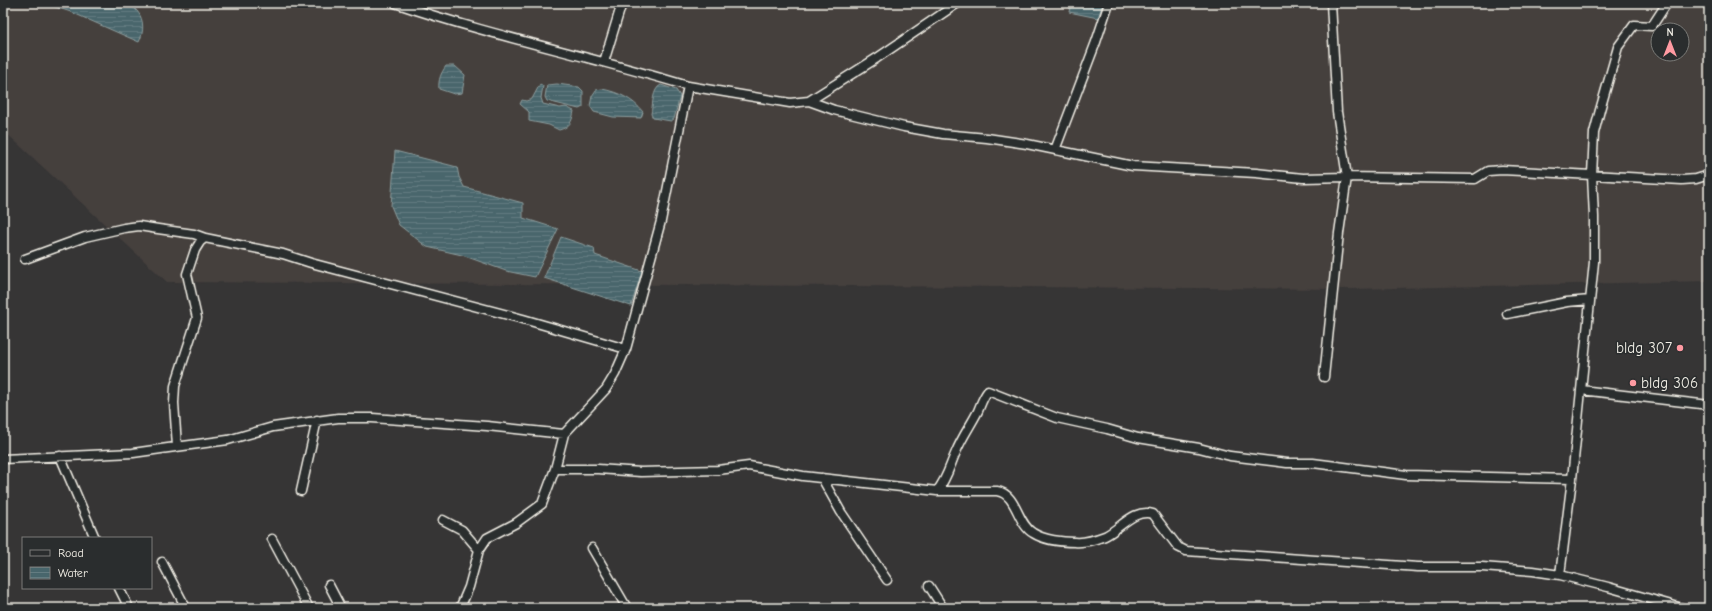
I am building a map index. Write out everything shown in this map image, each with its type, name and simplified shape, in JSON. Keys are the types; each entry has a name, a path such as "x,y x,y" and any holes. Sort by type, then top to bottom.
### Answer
{"street":[{"path":"395,3 460,25 604,62 688,86 790,103 809,101 834,110 904,127 943,134 987,138 1133,166 1256,173 1303,178 1347,177 1475,179 1488,172 1502,170 1650,180 1696,179 1709,174"},
{"path":"604,62 622,3"},
{"path":"809,101 877,58 958,3"},
{"path":"1055,150 1096,42 1109,3"},
{"path":"1324,377 1336,260 1347,177 1337,112 1330,3"},
{"path":"1560,575 1572,478 1594,262 1592,175 1596,128 1618,47 1634,26 1649,26 1654,24 1667,3"},
{"path":"460,608 469,587 478,550 487,538 516,523 542,504 555,468 564,434 606,389 615,374 626,348 661,221 688,86"},
{"path":"25,259 85,237 124,228 139,226 194,234 205,238 283,254 311,263 626,348"},
{"path":"177,446 174,403 175,386 197,318 187,274 195,250 200,242 205,238"},
{"path":"1508,314 1567,302 1590,300"},
{"path":"1581,390 1709,405"},
{"path":"937,491 949,471 955,452 988,391 1057,418 1107,428 1138,438 1199,448 1230,456 1287,463 1313,463 1406,475 1572,478"},
{"path":"3,459 132,452 228,440 273,427 338,418 372,418 487,426 564,434"},
{"path":"301,491 317,420"},
{"path":"60,456 95,537"},
{"path":"555,468 598,468 641,472 718,470 749,466 766,468 787,474 937,491 1004,492 1032,533 1046,538 1076,542 1106,536 1130,519 1148,512 1153,514 1178,547 1186,550 1418,567 1495,567 1533,571 1560,575 1682,608"},
{"path":"822,478 841,512 887,580"},
{"path":"443,520 462,530 478,550"},
{"path":"272,539 309,608"},
{"path":"592,548 627,608"},
{"path":"162,562 186,608"},
{"path":"329,585 341,608"},
{"path":"929,586 943,608"},
{"path":"120,589 129,608"}],"shaded area":[{"path":"3,3 1709,3 1709,281 1351,289 167,282 3,130"}],"water":[{"path":"43,3 124,3 130,5 139,13 143,24 143,30 139,42 71,12"},
{"path":"1071,3 1103,3 1098,18 1069,12"},
{"path":"446,66 455,66 465,75 462,93 454,94 439,89 440,77"},
{"path":"540,84 543,86 541,98 543,104 560,108 566,107 574,111 568,126 559,130 549,125 529,121 529,112 520,104 522,100 526,101 532,99"},
{"path":"557,84 579,87 583,91 583,107 579,109 547,101 545,97 547,85"},
{"path":"661,85 676,90 680,96 674,119 671,121 653,118 651,114 654,94"},
{"path":"602,89 619,94 635,103 643,112 641,118 613,117 594,112 590,106 592,96 596,90"},
{"path":"395,151 457,167 459,177 464,187 523,203 523,218 558,229 535,277 506,271 462,255 427,247 399,225 391,206"},
{"path":"561,237 594,248 595,255 642,271 631,306 544,278"}],"place":[{"name":"bldg 307","path":"1680,348"},
{"name":"bldg 306","path":"1633,383"}]}
